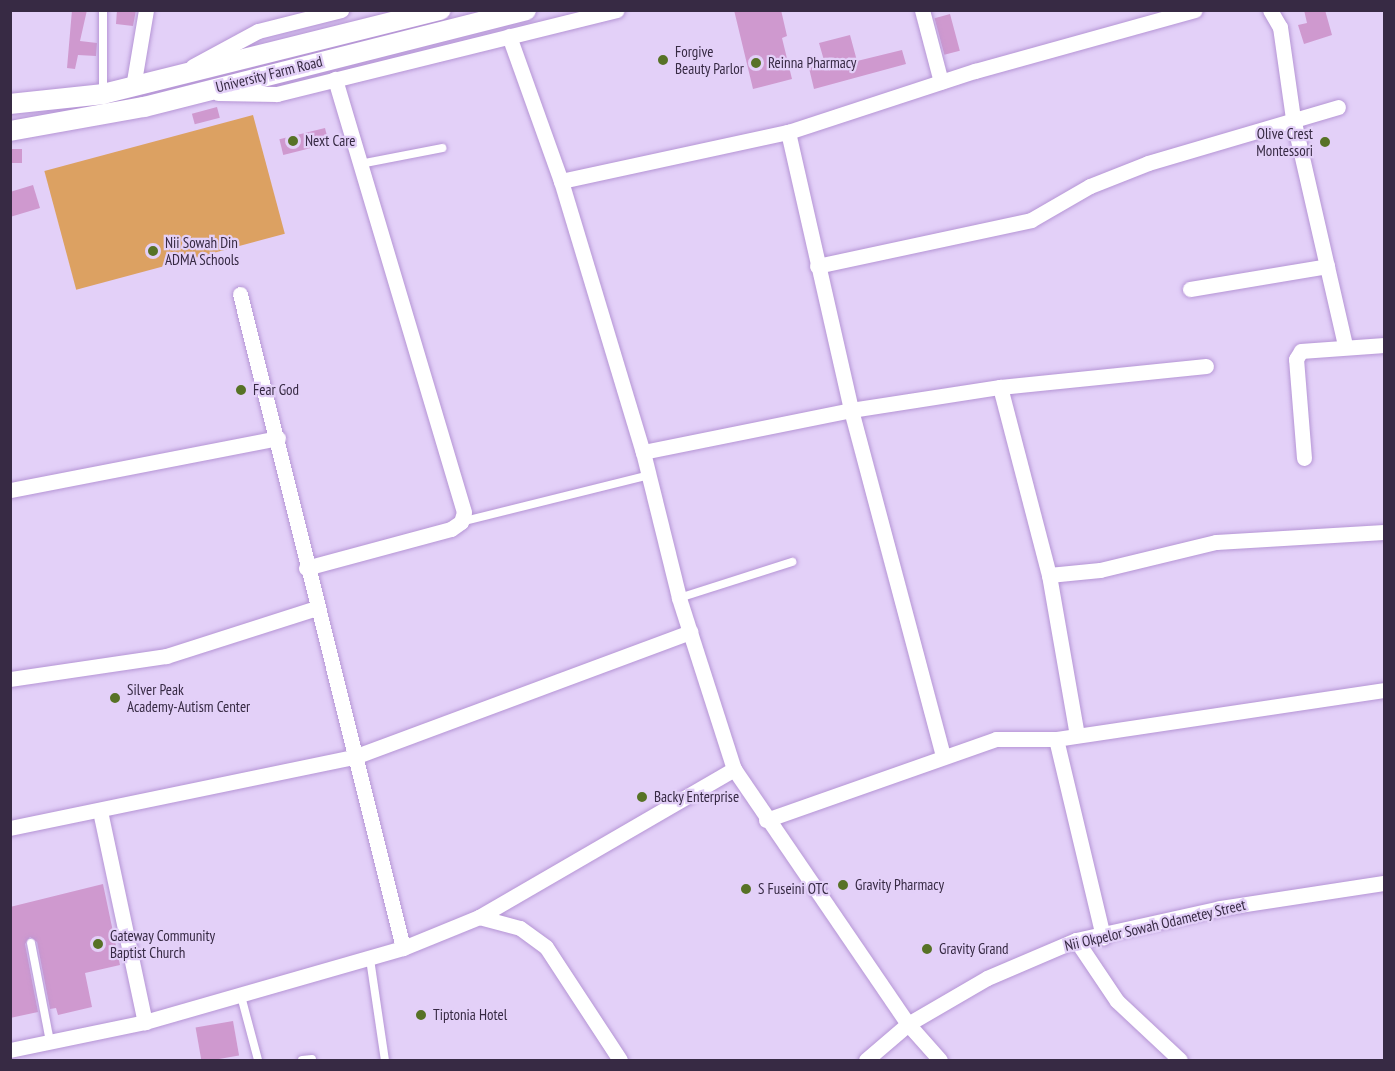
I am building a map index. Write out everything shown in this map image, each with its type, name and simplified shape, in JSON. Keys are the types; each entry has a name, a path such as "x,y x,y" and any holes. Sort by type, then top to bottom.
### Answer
{"street":[{"path":"133,87 146,10"},
{"path":"176,76 286,17 341,10"},
{"name":"University Farm Road","path":"10,104 103,94 441,10"},
{"name":"University Farm Road","path":"10,131 113,114 526,10"},
{"path":"191,93 277,94 617,10"},
{"path":"922,10 941,82"},
{"path":"561,181 788,132 941,82 1195,10"},
{"path":"1270,10 1280,27 1293,118 1345,345"},
{"path":"509,36 561,181 643,452 679,598 734,769 908,1024 940,1060"},
{"path":"306,568 461,522 464,502 335,79"},
{"path":"817,266 1031,220 1090,186 1148,163 1293,118 1338,107"},
{"path":"788,132 850,410 943,755"},
{"path":"1190,289 1327,266"},
{"path":"240,294 278,438 306,568 403,948"},
{"path":"1304,458 1296,359 1312,347 1384,345"},
{"path":"643,452 850,410 1000,387 1206,366"},
{"path":"1000,387 1049,575 1077,735"},
{"path":"12,490 278,438"},
{"path":"1049,575 1100,570 1216,542 1384,532"},
{"path":"10,679 166,657 316,608"},
{"path":"10,828 354,757 691,632"},
{"path":"766,819 943,755 996,739 1056,739 1384,690"},
{"path":"1056,739 1103,936"},
{"path":"10,1050 145,1022 403,948 479,917 734,769"},
{"path":"100,811 145,1022"},
{"name":"Nii Okpelor Sowah Odametey Street","path":"866,1060 908,1024 987,978 1077,940 1220,908 1384,883"},
{"path":"479,917 520,928 546,947 620,1060"},
{"path":"1077,940 1117,1001 1180,1060"}],"lane":[{"path":"103,10 103,94"},
{"path":"360,164 442,148"},
{"path":"461,522 649,475"},
{"path":"679,598 792,562"},
{"path":"31,943 50,1042"},
{"path":"369,959 385,1060"},
{"path":"241,996 258,1060"},
{"path":"302,1060 312,1059"}],"shaded area":[{"path":"253,115 285,234 76,290 44,171"}],"building":[{"path":"72,10 87,10 80,41 97,43 96,56 78,55 75,69 67,68"},
{"path":"117,10 136,10 133,26 116,24"},
{"path":"734,10 781,10 787,36 782,38 792,79 753,89"},
{"path":"1304,10 1325,10 1332,35 1304,44 1298,25 1307,23"},
{"path":"950,14 960,51 944,55 935,18"},
{"path":"850,35 857,61 902,50 906,64 814,89 809,68 825,64 819,43"},
{"path":"217,107 220,118 195,124 192,114"},
{"path":"325,128 329,144 283,155 279,139"},
{"path":"10,149 22,149 22,163 10,163"},
{"path":"33,185 40,208 10,217 10,192"},
{"path":"103,884 120,965 85,973 92,1007 58,1015 56,1008 50,1009 37,942 30,937 25,944 38,1012 10,1018 10,907"},
{"path":"233,1021 239,1055 201,1060 196,1028"}],"place":[{"name":"Forgive Beauty Parlor","path":"663,60"},
{"name":"Reinna Pharmacy","path":"756,63"},
{"name":"Next Care","path":"293,141"},
{"name":"Olive Crest Montessori","path":"1325,142"},
{"name":"Nii Sowah Din ADMA Schools","path":"153,251"},
{"name":"Fear God","path":"241,390"},
{"name":"Silver Peak Academy-Autism Center","path":"115,698"},
{"name":"Backy Enterprise","path":"642,797"},
{"name":"Gravity Pharmacy","path":"843,885"},
{"name":"S Fuseini OTC","path":"746,889"},
{"name":"Gateway Community Baptist Church","path":"98,944"},
{"name":"Gravity Grand","path":"927,949"},
{"name":"Tiptonia Hotel","path":"421,1015"}]}
